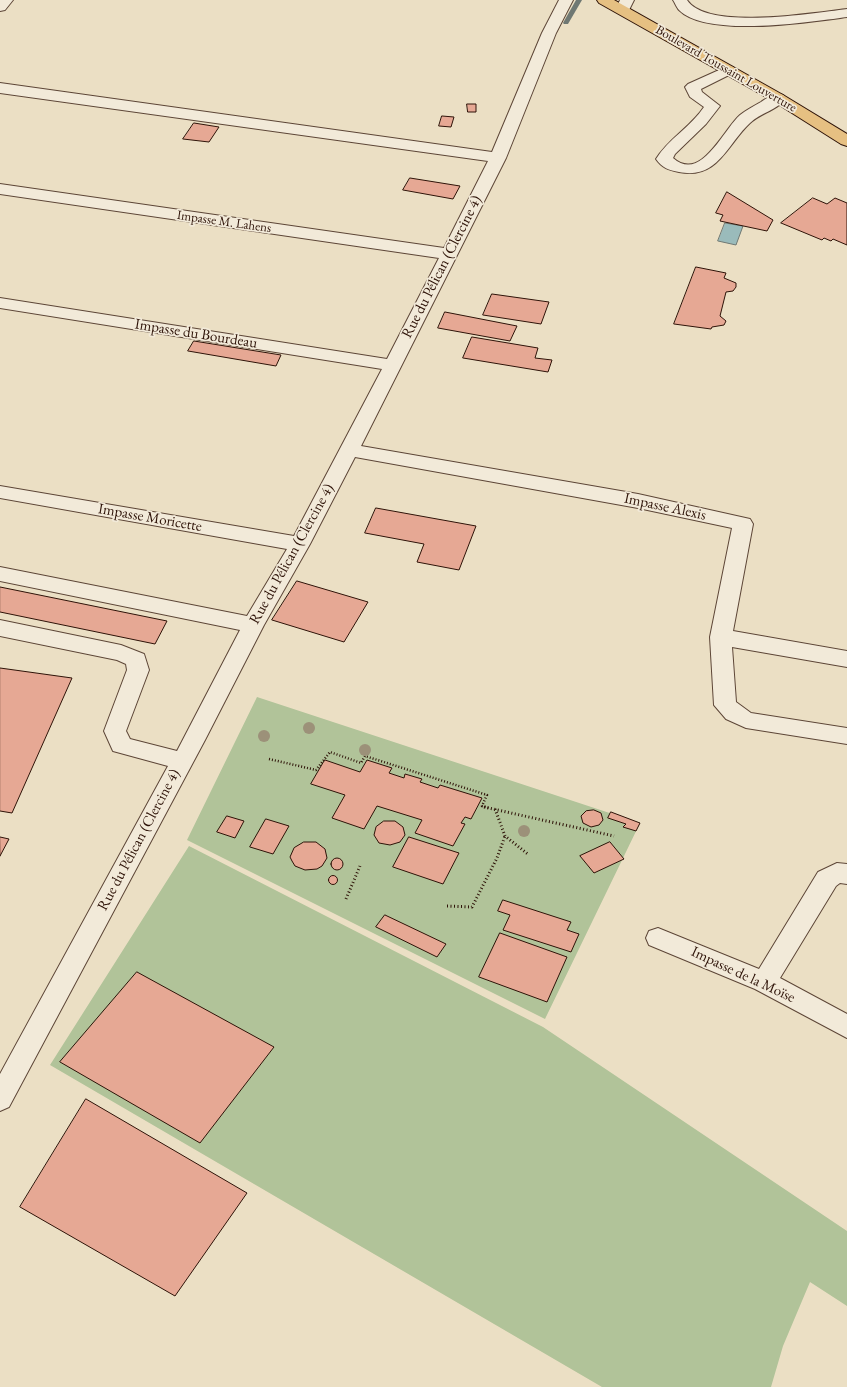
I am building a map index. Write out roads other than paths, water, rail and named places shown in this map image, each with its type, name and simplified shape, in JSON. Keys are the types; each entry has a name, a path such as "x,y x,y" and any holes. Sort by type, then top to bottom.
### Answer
{"main road":[{"name":"Boulevard Toussaint Louverture","path":"604,0 625,5 728,70 778,98 847,141"}],"street":[{"path":"0,7 6,0"},
{"name":"Rue du Pélican (Clercine 4)","path":"0,1099 182,761 253,624 300,544 393,365 498,158 549,33 566,0"},
{"path":"680,0 685,8 702,16 726,21 774,20 847,13"},
{"path":"728,70 693,87 695,94 712,106 706,118 668,151 664,159 672,166 687,169 711,161 745,119 778,98"},
{"path":"0,88 498,158"},
{"name":"Impasse M. Lahens","path":"0,189 448,254"},
{"name":"Impasse du Bourdeau","path":"0,304 393,365"},
{"name":"Impasse Alexis","path":"348,450 638,501 743,524 721,637"},
{"name":"Impasse Moricette","path":"0,492 300,544"},
{"path":"0,574 253,624"},
{"path":"0,628 121,653 136,659 138,670 115,731 121,745 182,761"},
{"path":"847,659 721,637 725,705 734,713 746,720 847,736"},
{"path":"764,982 827,879 837,873 847,874"},
{"name":"Impasse de la Moïse","path":"658,938 764,982 847,1027"}],"water":[{"path":"725,223 743,226 736,245 718,241"}],"waterway":[{"path":"566,23 579,0"}]}
